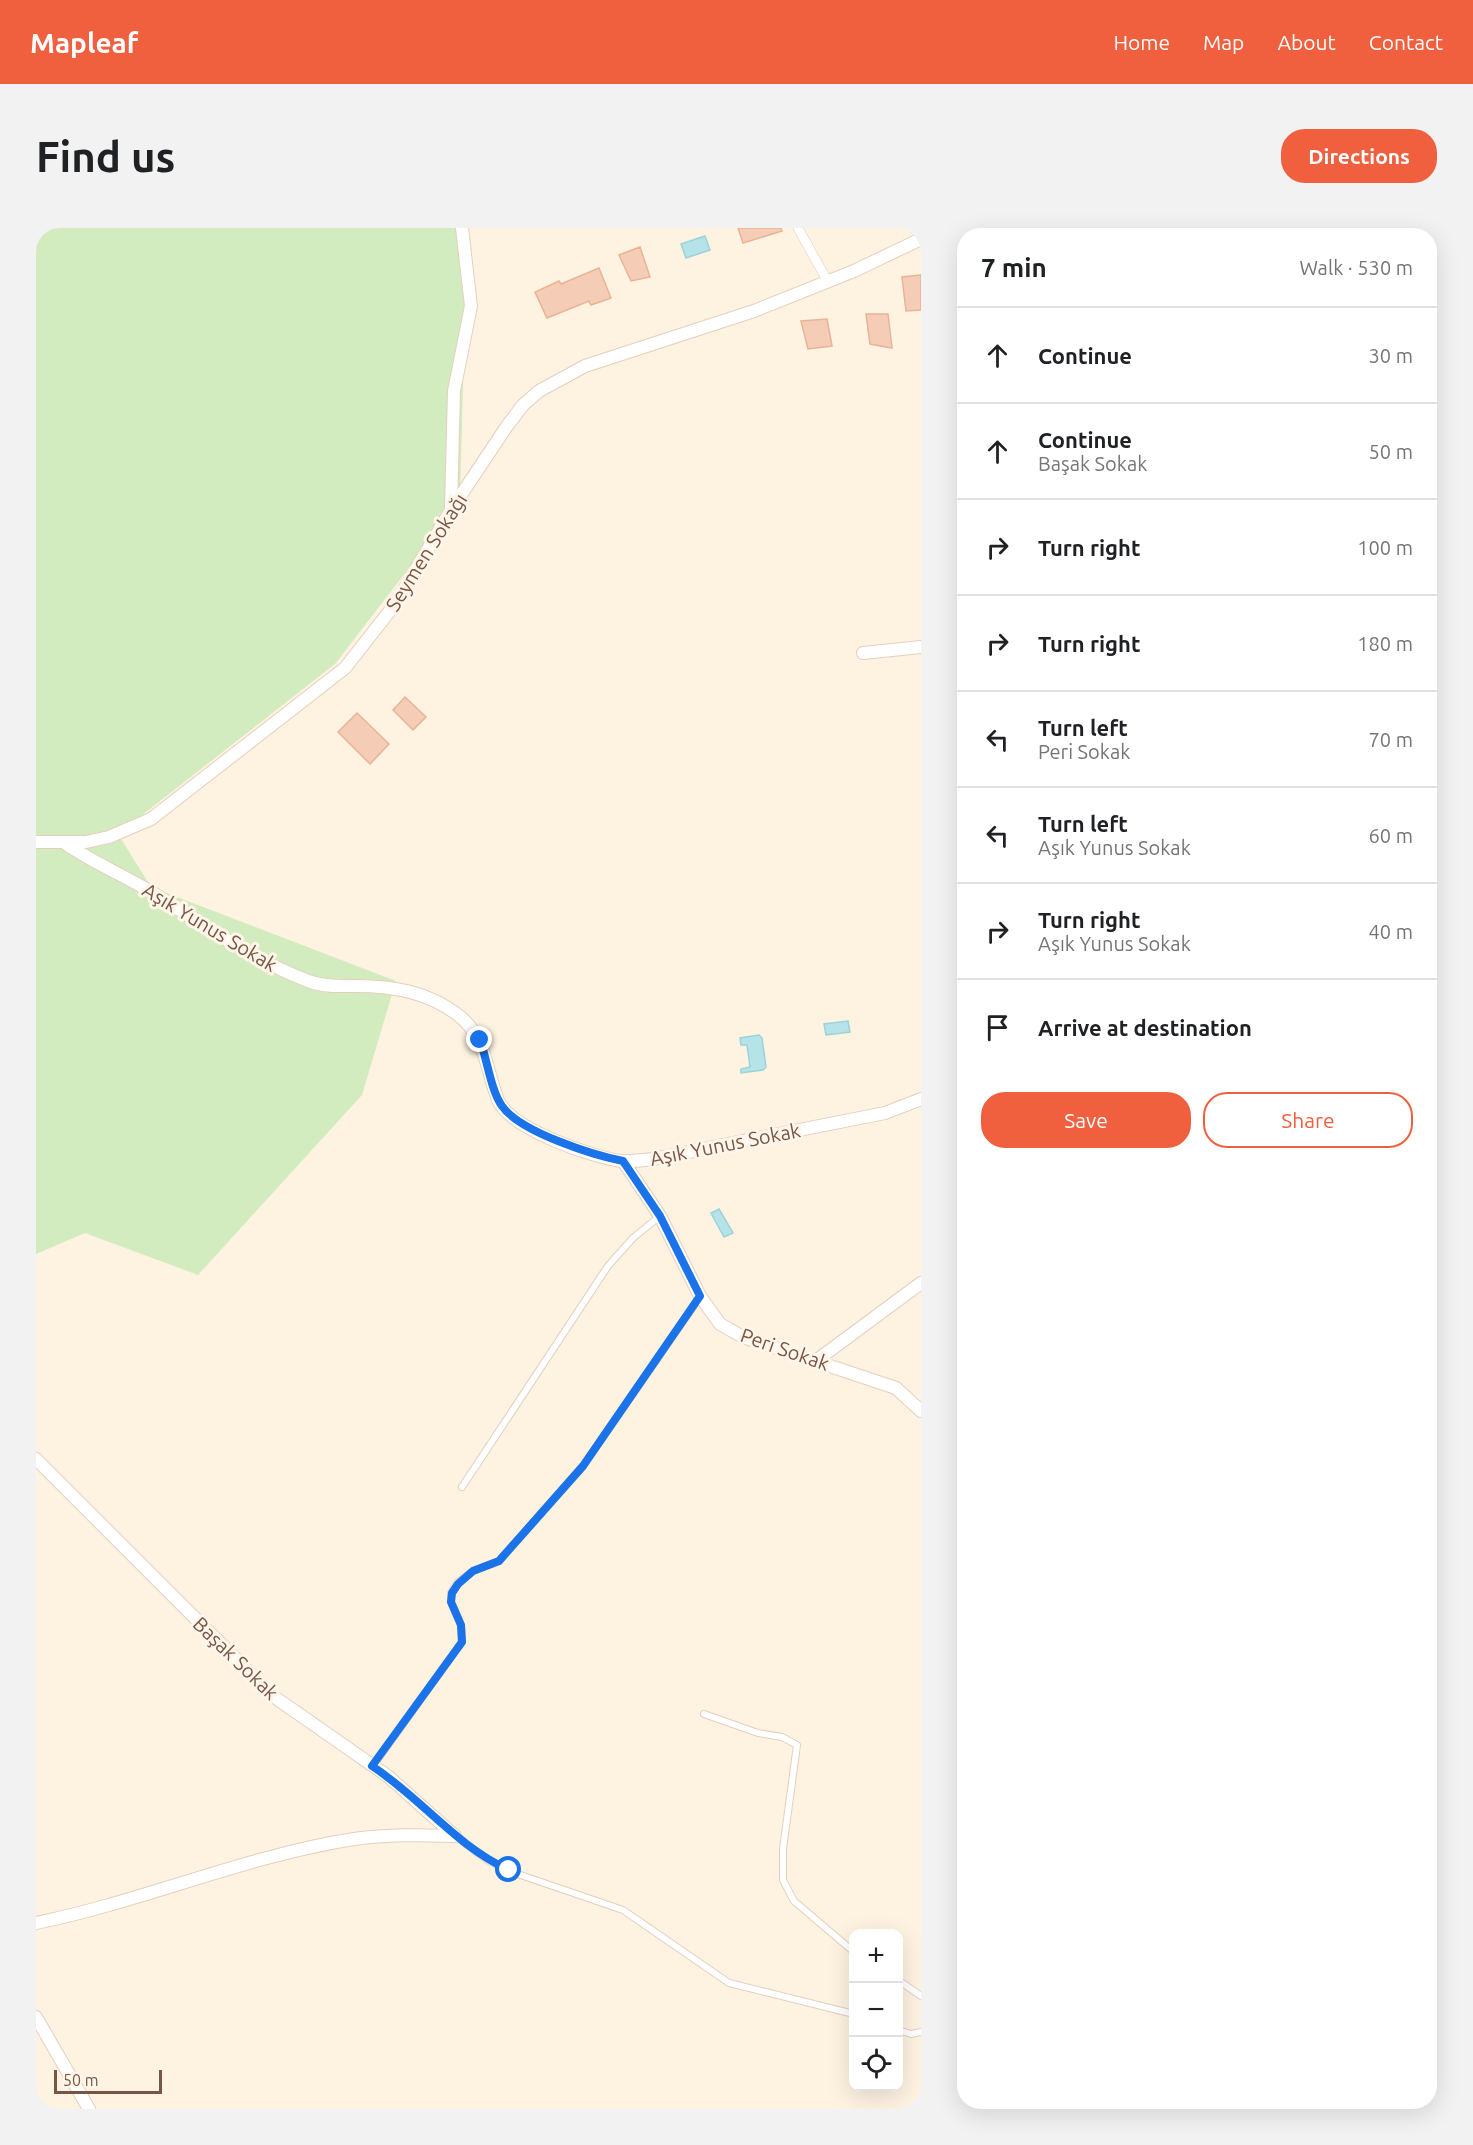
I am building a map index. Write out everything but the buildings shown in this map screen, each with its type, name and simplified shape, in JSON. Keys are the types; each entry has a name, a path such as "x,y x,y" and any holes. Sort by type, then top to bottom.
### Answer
{"street":[{"path":"451,510 454,391 471,306 462,228"},
{"path":"798,228 828,282"},
{"name":"Seymen Sokağı","path":"36,842 66,844 109,837 151,819 345,668 396,603 451,510 523,405 557,380 611,356 754,310 828,282 921,239"},
{"path":"862,653 921,647"},
{"name":"Aşık Yunus Sokak","path":"66,844 137,884 217,935 298,977 315,984 376,986 412,991 445,1006 471,1027 480,1040 498,1099 509,1114 552,1138 585,1151 623,1161 653,1159 864,1118 885,1113 921,1099"},
{"name":"Peri Sokak","path":"623,1161 660,1216 700,1296 720,1324 731,1331 896,1388 921,1411"},
{"path":"817,1360 921,1283"},
{"name":"Başak Sokak","path":"38,1466 266,1689 417,1800 455,1836"},
{"path":"36,1923 72,1916 274,1856 353,1839 388,1835 455,1836"},
{"path":"36,2017 89,2109"}],"lane":[{"path":"462,1487 608,1266 633,1238 660,1216"},
{"path":"372,1766 462,1642 461,1625 451,1602 452,1593 458,1584 473,1571 499,1561 583,1466 700,1296"},
{"path":"704,1714 758,1733 782,1737 797,1745 783,1849 783,1880 794,1901 849,1948"},
{"path":"455,1836 489,1861 509,1870 623,1910 729,1983 849,2013"},
{"path":"902,1983 921,1996"},
{"path":"903,2032 910,2034 921,2032"}],"green space":[{"path":"36,228 467,228 460,502 335,664 118,834 151,887 396,981 362,1095 198,1275 85,1233 36,1254"}],"water":[{"path":"705,236 710,250 686,258 681,244"},
{"path":"848,1021 850,1032 826,1035 824,1024"},
{"path":"759,1035 762,1038 766,1067 763,1070 741,1073 741,1069 750,1067 747,1045 741,1045 740,1038"},
{"path":"719,1209 733,1233 724,1237 711,1213"}],"route":[{"path":"480,1040 498,1099 509,1114 552,1138 602,1157 623,1161 660,1216 700,1296 583,1466 532,1520 499,1561 473,1571 458,1584 452,1593 451,1602 461,1625 462,1642 372,1766 417,1800 455,1836 489,1861 509,1870"}]}
